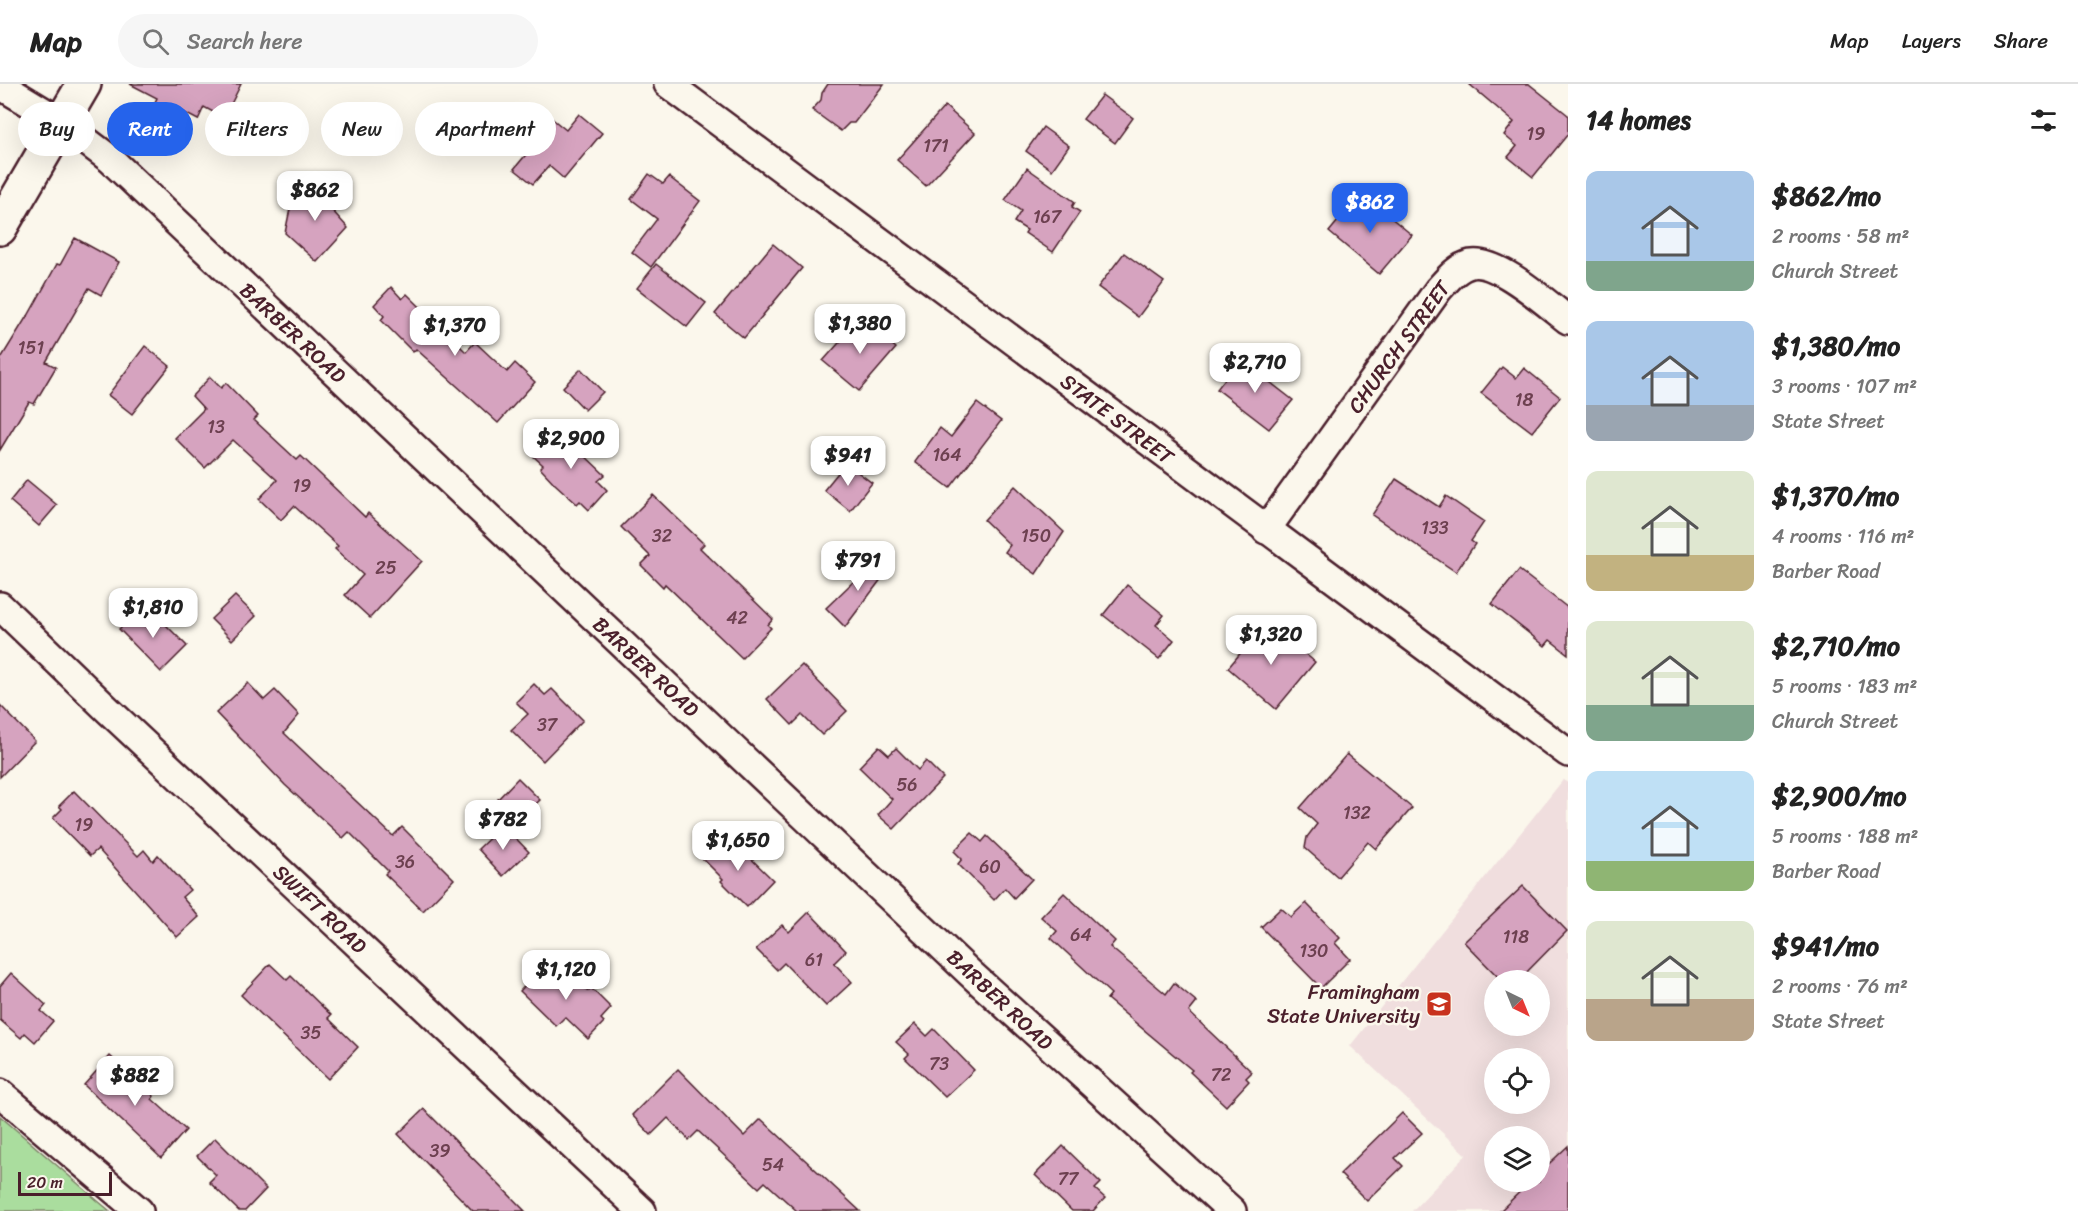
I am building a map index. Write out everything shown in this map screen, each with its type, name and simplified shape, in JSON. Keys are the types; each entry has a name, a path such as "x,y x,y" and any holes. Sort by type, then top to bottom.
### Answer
{"street":[{"path":"74,102 84,84"},
{"name":"STATE STREET","path":"668,84 1568,753"},
{"name":"BARBER ROAD","path":"0,85 28,102"},
{"name":"BARBER ROAD","path":"95,147 110,159 962,965 1232,1211"},
{"path":"0,228 42,156"},
{"name":"CHURCH STREET","path":"1266,530 1438,290 1455,272 1472,264 1490,266 1508,275 1568,320"},
{"name":"SWIFT ROAD","path":"0,606 642,1211"},
{"path":"0,1093 139,1211"}],"shaded area":[{"name":"Framingham State University","path":"1563,780 1568,783 1568,1211 1412,1211 1466,1155 1350,1046"}],"green space":[{"path":"0,1116 98,1201 110,1211 0,1211"}],"building":[{"path":"130,84 241,84 232,102 205,102 205,108 198,120 193,117 193,102 155,102 157,98"},
{"path":"828,84 884,84 854,123 849,123 841,131 812,110 821,100 822,93"},
{"path":"1469,84 1529,84 1568,115 1568,134 1533,177 1508,157 1517,146 1504,135 1514,122"},
{"path":"1102,95 1133,118 1115,143 1083,119"},
{"path":"945,106 975,133 926,186 897,160"},
{"path":"579,114 602,133 564,179 549,166 533,184 514,169 525,156 556,156 556,122 566,130"},
{"path":"1043,127 1069,146 1052,170 1026,151"},
{"path":"1027,168 1075,202 1072,207 1080,212 1053,252 1025,233 1027,230 1014,222 1021,211 1005,200"},
{"path":"649,174 663,184 669,177 700,201 651,267 632,252 657,219 631,199"},
{"path":"321,181 339,201 331,209 348,228 317,262 285,233 290,209"},
{"path":"1361,193 1412,235 1379,274 1329,232"},
{"path":"75,238 119,262 101,295 89,288 46,362 56,367 34,404 29,402 0,450 0,360"},
{"path":"773,244 802,268 744,338 715,314"},
{"path":"1124,253 1164,282 1138,317 1098,287"},
{"path":"656,264 706,303 687,327 637,288"},
{"path":"391,287 402,299 407,294 466,352 475,342 507,372 515,363 535,382 498,423 416,349 413,352 381,320 384,316 374,305"},
{"path":"861,318 896,348 859,391 823,361"},
{"path":"145,346 170,366 132,414 108,395"},
{"path":"1240,359 1293,400 1269,429 1217,389"},
{"path":"1502,367 1516,378 1524,368 1560,397 1532,432 1481,393"},
{"path":"581,369 603,392 585,410 563,387"},
{"path":"210,377 221,388 226,383 258,416 254,420 297,460 301,456 365,517 368,513 422,561 370,618 345,595 363,575 335,549 338,546 294,506 281,520 259,499 277,480 233,440 205,468 175,438 204,409 192,396"},
{"path":"977,403 1001,421 950,488 915,462 940,428 951,437"},
{"path":"557,429 605,475 598,481 607,490 589,510 580,501 577,504 555,484 540,468 543,465 532,455"},
{"path":"846,463 872,483 850,511 824,490"},
{"path":"1396,479 1439,507 1446,496 1484,522 1471,541 1475,544 1456,572 1372,515"},
{"path":"27,480 57,505 39,526 10,501"},
{"path":"1015,486 1064,532 1036,574 1005,552 1010,545 984,520"},
{"path":"653,495 704,544 700,548 773,619 768,625 771,628 742,658 665,584 663,587 641,565 650,556 621,527"},
{"path":"880,556 891,566 845,627 826,608"},
{"path":"1519,570 1568,608 1568,654 1550,640 1545,646 1492,604"},
{"path":"1127,585 1164,615 1156,625 1174,640 1159,659 1103,615"},
{"path":"235,596 256,616 232,640 211,619"},
{"path":"140,609 148,617 153,612 187,646 161,672 119,629"},
{"path":"1264,625 1275,634 1278,631 1315,662 1276,709 1228,668"},
{"path":"802,665 847,711 822,735 802,715 792,725 767,699"},
{"path":"248,683 264,700 275,690 299,715 284,733 393,836 402,827 454,879 423,911 385,874 388,871 349,832 343,838 285,785 216,713"},
{"path":"534,684 545,695 552,689 583,720 543,761 511,730 528,714 516,702"},
{"path":"0,705 35,741 0,777"},
{"path":"879,746 889,755 896,748 918,770 926,761 943,778 894,829 878,815 892,799 859,767"},
{"path":"1347,754 1412,808 1376,849 1368,842 1338,877 1305,848 1307,837 1317,824 1300,808"},
{"path":"518,778 540,800 519,820 498,799"},
{"path":"74,791 138,856 144,850 153,861 158,855 190,890 182,897 199,917 177,937 98,849 90,856 53,818 62,809 59,806"},
{"path":"503,825 529,852 503,876 478,849"},
{"path":"972,833 982,842 987,836 1032,879 1014,898 1005,888 994,900 958,864 962,859 954,851"},
{"path":"722,838 733,850 737,845 773,880 747,907 702,858"},
{"path":"1523,886 1567,931 1529,970 1491,970 1464,942"},
{"path":"1064,893 1115,941 1110,947 1166,994 1174,983 1197,1002 1189,1012 1252,1072 1246,1078 1249,1081 1226,1106 1190,1072 1192,1070 1107,999 1111,994 1051,938 1057,931 1041,917"},
{"path":"1306,903 1340,938 1335,943 1350,959 1321,988 1261,927 1281,908 1291,917"},
{"path":"809,912 846,951 834,963 852,982 826,1006 784,963 777,970 756,949 782,925 789,932"},
{"path":"547,962 571,986 576,980 588,991 591,988 611,1008 601,1019 604,1022 588,1039 565,1017 556,1026 520,991"},
{"path":"270,964 287,980 291,976 331,1015 328,1018 358,1047 328,1079 241,995"},
{"path":"11,973 46,1005 41,1011 53,1021 35,1042 25,1033 21,1038 0,1020 0,986"},
{"path":"915,1024 927,1036 934,1029 974,1070 945,1097 905,1058 909,1054 896,1042"},
{"path":"110,1056 154,1096 152,1099 186,1130 161,1158 84,1085"},
{"path":"678,1069 744,1136 761,1119 860,1211 797,1211 765,1182 759,1188 698,1131 689,1140 668,1118 651,1135 632,1115"},
{"path":"424,1109 525,1211 473,1211 398,1134"},
{"path":"1402,1113 1422,1133 1395,1158 1403,1166 1367,1201 1340,1174"},
{"path":"215,1138 266,1189 245,1211 239,1211 209,1182 216,1175 197,1156"},
{"path":"1063,1146 1101,1183 1095,1189 1105,1198 1093,1211 1072,1211 1035,1175"},
{"path":"1568,1146 1568,1211 1500,1211 1520,1192 1550,1192 1550,1163"}],"place":[{"name":"Framingham State University","path":"1439,1004"}]}
